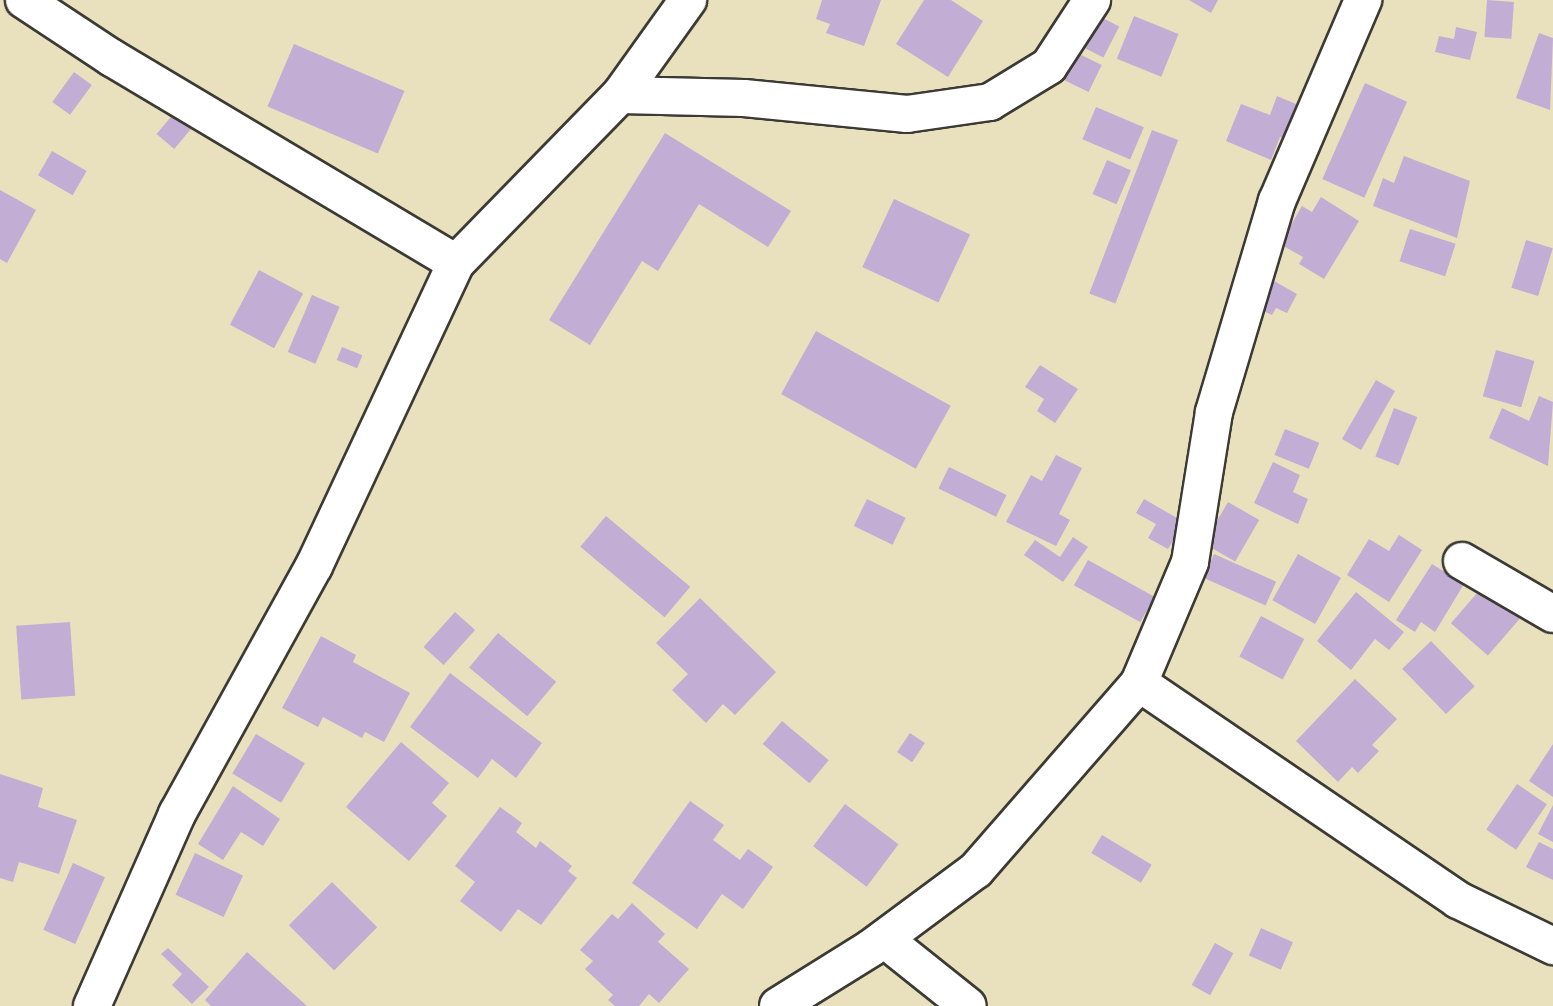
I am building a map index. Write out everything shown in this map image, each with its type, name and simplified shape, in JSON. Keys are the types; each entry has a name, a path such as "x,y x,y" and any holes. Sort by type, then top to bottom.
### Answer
{"street":[{"path":"24,0 112,58 456,263"},
{"path":"92,1006 177,814 314,566 456,263 620,95 688,0"},
{"path":"620,95 744,98 907,114 990,102 1049,66 1092,0"},
{"path":"778,1006 884,939 976,870 1139,683 1190,562 1219,391 1277,201 1363,0"},
{"path":"1462,561 1553,614"},
{"path":"1139,683 1458,900 1553,946"},
{"path":"884,939 968,1006"}],"building":[{"path":"822,0 881,0 864,46 826,33 830,24 816,19"},
{"path":"924,0 951,0 983,21 948,77 896,44"},
{"path":"1189,0 1218,0 1211,13"},
{"path":"1487,0 1514,2 1511,39 1484,37"},
{"path":"1089,11 1119,26 1103,58 1073,42"},
{"path":"1134,16 1179,34 1161,77 1117,59"},
{"path":"1456,27 1477,32 1470,60 1435,52 1439,36 1454,39"},
{"path":"1539,33 1553,38 1550,110 1516,98"},
{"path":"294,44 404,91 378,153 267,107"},
{"path":"1073,51 1102,65 1089,92 1060,78"},
{"path":"74,72 92,85 70,115 52,102"},
{"path":"1365,83 1407,102 1364,198 1322,179"},
{"path":"1277,96 1303,107 1290,141 1280,137 1271,160 1226,141 1241,104 1270,115"},
{"path":"181,105 199,120 174,149 157,134"},
{"path":"1096,107 1144,127 1130,160 1082,139"},
{"path":"1152,130 1178,140 1115,303 1089,293"},
{"path":"665,133 791,211 768,247 699,204 658,271 642,261 590,345 549,320"},
{"path":"52,151 87,171 73,195 38,175"},
{"path":"1404,156 1470,181 1457,238 1373,206 1383,178 1394,183"},
{"path":"1107,160 1131,170 1116,204 1093,194"},
{"path":"0,190 36,210 7,263 0,259"},
{"path":"1321,197 1359,221 1324,279 1299,264 1303,257 1280,244 1302,206 1312,212"},
{"path":"894,199 970,234 938,302 862,267"},
{"path":"1410,229 1456,244 1445,276 1399,261"},
{"path":"1526,240 1553,248 1538,296 1511,288"},
{"path":"259,270 303,293 274,348 230,325"},
{"path":"1274,281 1297,294 1287,313 1276,308 1272,315 1255,307"},
{"path":"312,295 340,307 315,364 288,352"},
{"path":"816,331 951,406 916,469 781,394"},
{"path":"342,347 362,355 357,368 337,360"},
{"path":"1496,350 1534,361 1521,407 1483,396"},
{"path":"1040,365 1078,389 1055,423 1037,411 1044,399 1025,387"},
{"path":"1376,380 1395,391 1361,450 1342,439"},
{"path":"1539,396 1553,402 1548,466 1489,438 1502,408 1529,421"},
{"path":"1394,408 1417,417 1399,466 1375,457"},
{"path":"1285,429 1319,443 1309,469 1275,455"},
{"path":"1056,455 1082,468 1059,514 1070,520 1056,546 1006,522 1031,475 1042,481"},
{"path":"1273,462 1300,475 1293,492 1308,499 1298,524 1254,503"},
{"path":"949,467 1007,495 996,517 938,489"},
{"path":"867,499 906,518 892,545 854,526"},
{"path":"1144,499 1184,522 1168,549 1148,538 1156,524 1136,513"},
{"path":"1228,502 1259,520 1235,562 1204,544"},
{"path":"606,516 690,587 665,617 580,547"},
{"path":"1399,535 1422,550 1389,602 1347,575 1369,539 1389,551"},
{"path":"1073,537 1088,547 1063,582 1024,555 1035,540 1060,557"},
{"path":"1214,554 1276,582 1266,605 1203,578"},
{"path":"1298,554 1341,578 1315,624 1272,600"},
{"path":"1088,560 1154,597 1140,622 1074,585"},
{"path":"1432,564 1464,584 1435,632 1421,622 1415,632 1396,620"},
{"path":"1485,584 1522,616 1488,655 1451,623"},
{"path":"1356,592 1404,632 1389,650 1375,639 1351,670 1317,641"},
{"path":"700,598 776,672 735,715 723,704 706,723 672,690 688,674 656,643"},
{"path":"455,612 475,630 444,665 424,647"},
{"path":"1261,616 1304,639 1283,680 1239,657"},
{"path":"70,622 75,696 21,700 16,626"},
{"path":"498,633 556,682 527,716 469,667"},
{"path":"321,636 356,655 353,662 410,693 384,742 365,732 362,738 323,717 318,727 282,708"},
{"path":"1431,641 1475,686 1446,714 1402,669"},
{"path":"450,673 542,743 516,778 492,759 478,778 410,727"},
{"path":"1355,679 1397,719 1372,745 1379,751 1358,773 1352,767 1338,782 1296,741"},
{"path":"782,721 829,760 809,783 763,744"},
{"path":"910,733 925,743 912,762 897,752"},
{"path":"256,734 305,763 281,803 232,773"},
{"path":"401,742 449,783 432,803 447,816 409,861 346,807"},
{"path":"1553,744 1553,797 1529,781"},
{"path":"0,774 43,788 38,807 77,820 59,874 19,862 13,882 0,878"},
{"path":"1517,784 1547,804 1516,850 1486,830"},
{"path":"233,786 280,819 263,846 241,832 223,860 198,844"},
{"path":"690,801 724,825 713,840 740,860 748,849 773,867 743,909 722,894 697,929 632,883"},
{"path":"845,804 899,844 867,887 813,846"},
{"path":"1553,805 1553,842 1538,834"},
{"path":"500,807 522,823 516,832 536,848 540,841 572,866 568,871 577,878 541,925 518,909 501,932 460,901 475,882 455,866"},
{"path":"1102,835 1152,865 1141,883 1091,853"},
{"path":"1539,842 1553,849 1553,880 1526,867"},
{"path":"195,853 243,875 224,917 176,895"},
{"path":"73,863 105,877 75,944 43,930"},
{"path":"332,882 377,927 334,970 289,925"},
{"path":"632,903 665,934 658,942 689,969 659,1003 649,994 639,1006 615,1006 608,1000 613,995 585,969 593,961 580,950 612,914 618,919"},
{"path":"1261,928 1293,942 1281,970 1249,955"},
{"path":"1215,943 1233,953 1210,995 1192,985"},
{"path":"168,948 209,987 192,1004 172,985 182,974 161,954"},
{"path":"247,952 307,1006 211,1006 205,1000"}]}
